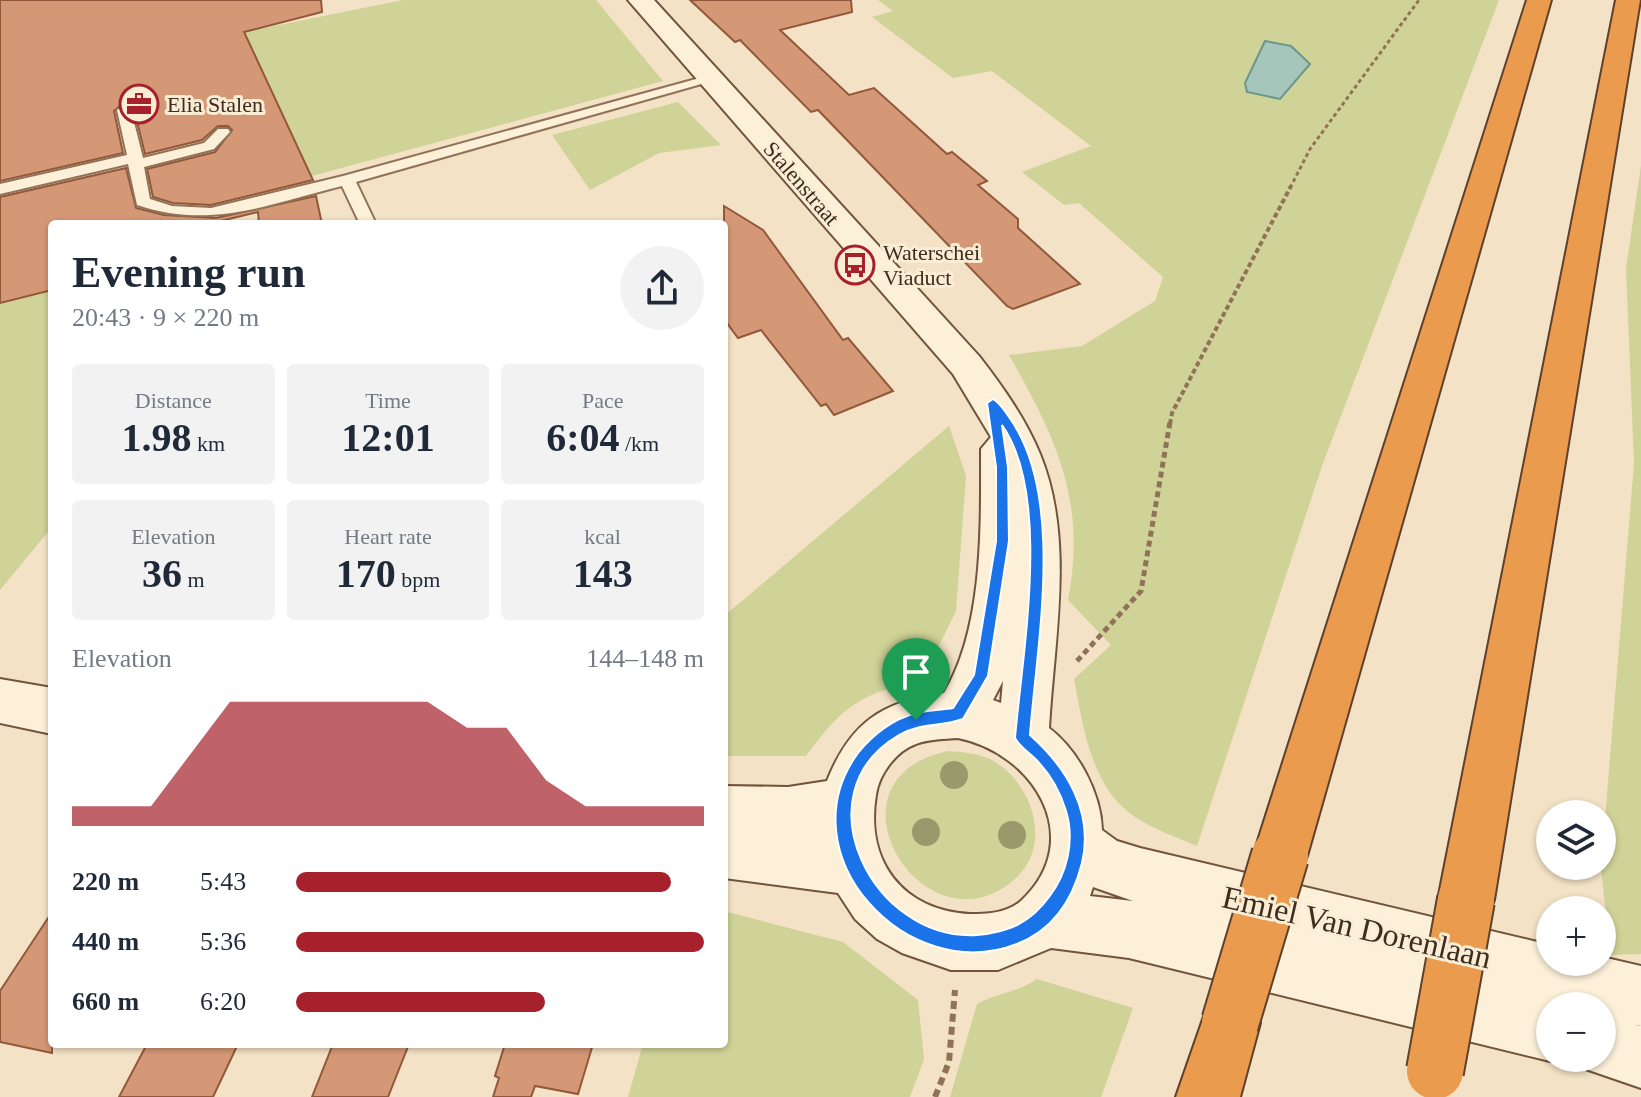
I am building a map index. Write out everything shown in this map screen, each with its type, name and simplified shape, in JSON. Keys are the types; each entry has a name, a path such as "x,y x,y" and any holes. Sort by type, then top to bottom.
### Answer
{"highway":[{"path":"1208,1097 1539,0"},
{"path":"1432,1084 1628,0"}],"street":[{"name":"Stalenstraat","path":"640,0 966,365 1011,429 1023,455 1032,492 1038,543 1023,738"},
{"name":"Stalenstraat","path":"958,715 981,676 1003,541 1002,467 993,403"},
{"path":"0,701 48,710"},
{"path":"958,715 991,722 1023,738 1046,759 1064,786 1075,814 1078,845 1068,885 1043,919 1002,941 957,945 930,939 905,926 884,910 854,868 845,836 845,804 857,768 872,747 892,731 916,720 958,715"},
{"path":"728,812 788,813 845,804"},
{"name":"Emiel Van Dorenlaan","path":"1078,845 1101,863 1140,876 1641,996"},
{"path":"728,852 854,868"},
{"name":"Emiel Van Dorenlaan","path":"1043,919 1129,929 1536,1028"},
{"path":"1616,1049 1641,1057"}],"lane":[{"path":"124,110 143,202 170,211 211,213 347,180 712,79"},
{"path":"0,189 209,146 223,132"},
{"path":"347,180 366,220"}],"path":[{"path":"1067,672 1141,591 1172,413 1310,149 1419,0"},
{"path":"935,1097 949,1062 957,945"}],"green space":[{"path":"403,0 596,0 663,81 312,176 244,32"},
{"path":"878,0 1499,0 1322,466 1197,846 1149,825 1120,805 1108,790 1091,755 1074,679 1111,645 1068,600 1073,564 1070,501 1063,472 1041,414 1009,355 1082,346 1155,301 1163,277 1079,203 1064,205 1022,172 1091,146 992,71 953,78 872,17 893,11"},
{"path":"678,102 721,145 659,153 590,190 552,135"},
{"path":"1641,165 1641,954 1616,955 1616,896 1604,896 1602,880 1616,880 1616,800 1607,800 1634,463 1626,269"},
{"path":"48,291 48,532 0,590 0,303"},
{"path":"949,426 966,476 956,611 923,678 869,696 844,712 806,756 728,756 728,613"},
{"path":"948,751 985,757 1004,769 1017,782 1033,813 1034,848 1027,864 1016,878 982,897 948,897 919,881 898,856 886,826 889,795 908,768"},
{"path":"728,912 843,942 918,1000 924,1059 910,1097 628,1097 642,1048 728,1048"},
{"path":"1037,979 1133,1008 1101,1097 950,1097 977,1004"}],"water":[{"path":"1265,41 1291,46 1310,64 1280,99 1247,92 1245,83"}],"building":[{"name":"Elia Stalen","path":"0,0 321,0 322,12 244,32 313,180 211,205 173,203 153,197 147,169 215,152 232,130 228,126 218,126 202,140 145,154 134,109 123,103 114,111 123,153 0,181"},
{"path":"690,0 851,0 852,12 780,30 849,95 874,88 947,154 952,152 987,181 978,185 1018,219 1018,228 1080,284 1013,309 1007,306 818,110 811,112 740,40 735,42"},
{"path":"126,168 136,208 164,215 216,218 316,196 321,220 259,220 258,212 225,220 48,220 48,291 0,303 0,197"},
{"path":"724,206 763,230 843,340 848,338 893,391 834,415 826,404 821,406 761,330 738,338 728,324 728,220 724,220"},
{"path":"48,918 48,1048 52,1048 52,1053 0,1042 0,991"},
{"path":"145,1048 236,1048 213,1097 119,1097"},
{"path":"331,1048 407,1048 388,1097 312,1097"},
{"path":"504,1048 592,1048 578,1094 535,1086 531,1097 493,1097 499,1078 495,1076"}],"place":[{"name":"Elia Stalen","path":"139,104"},
{"name":"Waterschei Viaduct","path":"855,265"}],"route":[{"path":"993,403 1011,429 1023,455 1032,492 1038,543 1035,615 1025,690 1023,738 1046,759 1064,786 1075,814 1078,845 1068,885 1043,919 1024,933 1002,941 957,945 930,939 884,910 854,868 845,836 845,804 857,768 872,747 892,731 916,720 958,715 981,676 1003,541 1002,467 993,403"}]}
